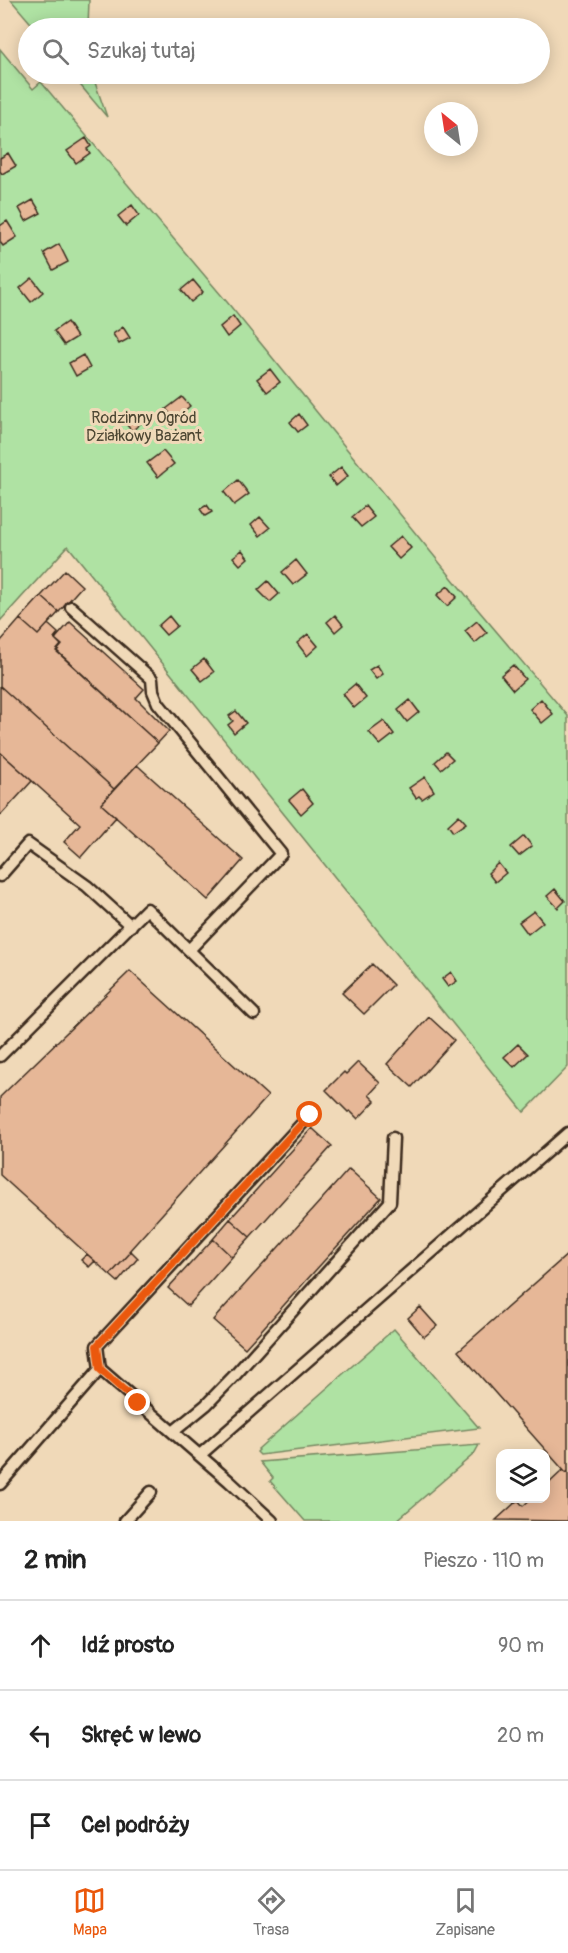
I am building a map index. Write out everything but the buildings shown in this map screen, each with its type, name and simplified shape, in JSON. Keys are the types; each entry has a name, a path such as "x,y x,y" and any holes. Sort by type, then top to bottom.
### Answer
{"lane":[{"path":"71,607 152,680 153,691 158,702 281,854 189,950"},
{"path":"0,876 28,844 87,886 131,926"},
{"path":"0,1056 147,909 254,1014"},
{"path":"272,1521 100,1369 97,1346 310,1115"},
{"path":"200,1455 568,1133"},
{"path":"173,1432 206,1405 236,1374 390,1202 393,1138"},
{"path":"0,1484 100,1369"},
{"path":"125,1521 151,1492"}],"green space":[{"path":"11,0 89,0 88,18 26,18"},
{"name":"Rodzinny Ogród Działkowy Bażant","path":"0,49 18,71 18,84 29,84 33,89 39,84 43,84 227,302 474,605 568,716 568,1067 524,1112 68,546 0,621"},
{"path":"79,84 95,84 107,117"},
{"path":"394,1329 479,1428 260,1455 257,1452 258,1449"},
{"path":"479,1445 474,1454 396,1521 305,1521 270,1481 273,1478 260,1462"}],"route":[{"path":"138,1403 100,1369 97,1346 310,1115"}]}
